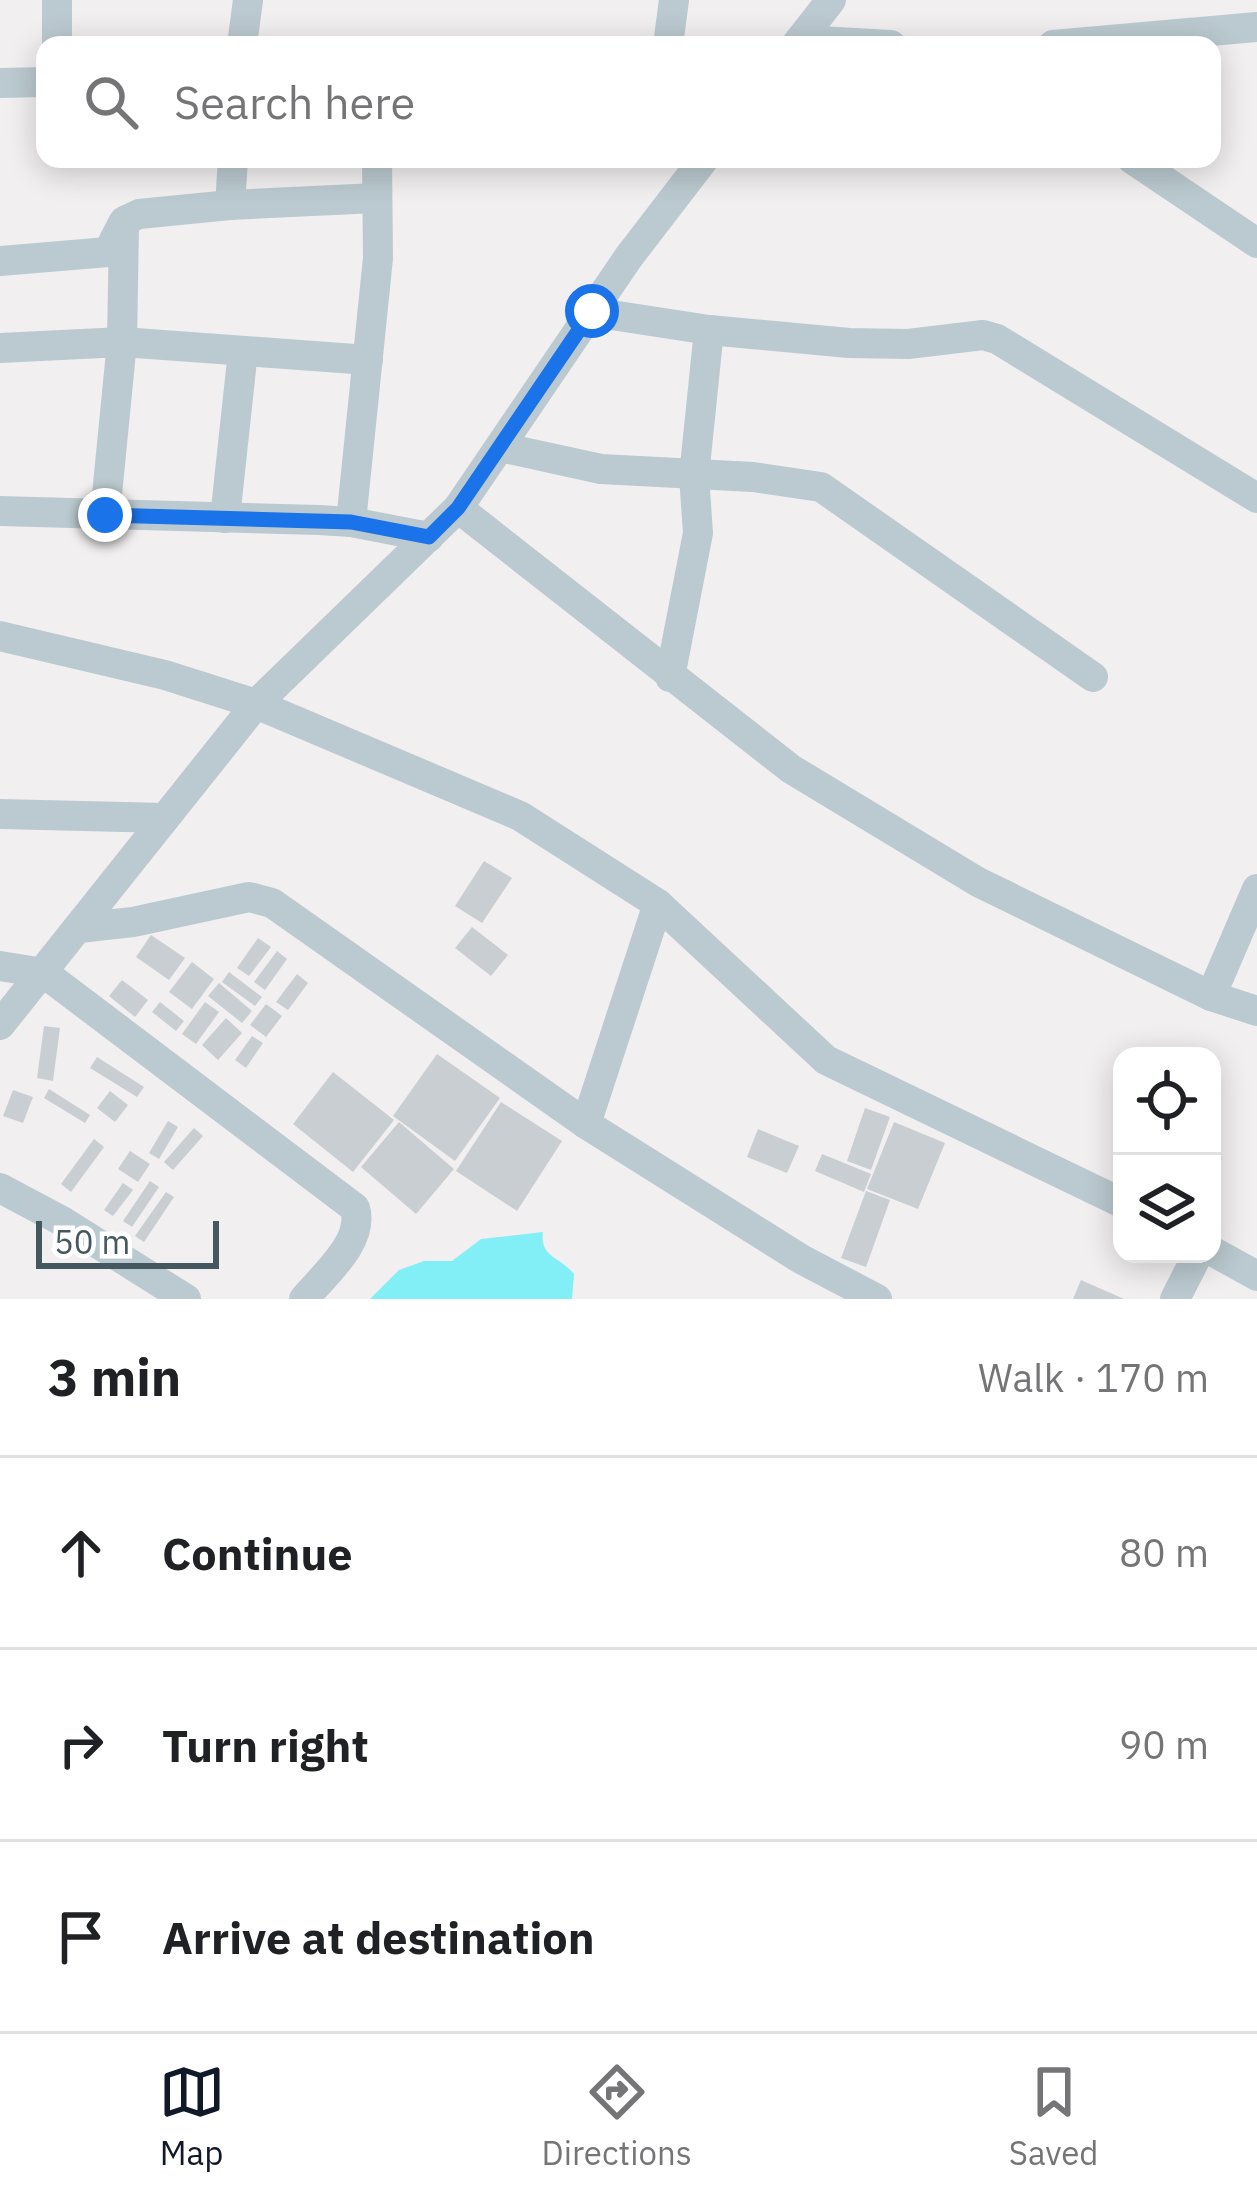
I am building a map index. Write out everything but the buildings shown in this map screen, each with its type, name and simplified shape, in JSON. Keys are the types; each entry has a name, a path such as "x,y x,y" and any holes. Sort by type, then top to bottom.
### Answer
{"street":[{"path":"57,0 57,36"},
{"path":"243,36 248,0"},
{"path":"669,36 674,0"},
{"path":"803,36 831,0"},
{"path":"1155,36 1257,27"},
{"path":"0,83 36,82"},
{"path":"230,205 232,168"},
{"path":"351,522 378,258 377,168"},
{"path":"1145,168 1257,243"},
{"path":"0,1024 256,704 458,508 684,172"},
{"path":"0,273 1,260 108,252 124,221 139,214 377,198"},
{"path":"105,515 122,342 124,221"},
{"path":"592,311 709,330 849,344 997,338 1257,498"},
{"path":"670,676 698,533 694,476 709,330"},
{"path":"0,348 122,342 368,360"},
{"path":"225,518 243,351"},
{"path":"500,447 601,469 753,477 821,487 1093,677"},
{"path":"458,508 791,769 978,882 1211,996 1257,1011"},
{"path":"0,512 351,522 429,537"},
{"path":"0,636 144,669 256,704 520,816 658,904 826,1060 1113,1199"},
{"path":"0,814 165,818"},
{"path":"1211,996 1257,889"},
{"path":"79,928 133,922 249,897 272,903 586,1124 801,1259 877,1299"},
{"path":"586,1124 658,904"},
{"path":"0,966 44,973 355,1208 358,1225 352,1239 304,1299"},
{"path":"0,1188 62,1221 185,1299"},
{"path":"1221,1256 1257,1276"},
{"path":"1175,1299 1193,1263"}],"water":[{"path":"543,1232 544,1247 574,1274 572,1299 370,1299 399,1270 424,1261 452,1261 481,1239"}],"route":[{"path":"105,515 351,522 429,537 458,508 592,311"}]}
